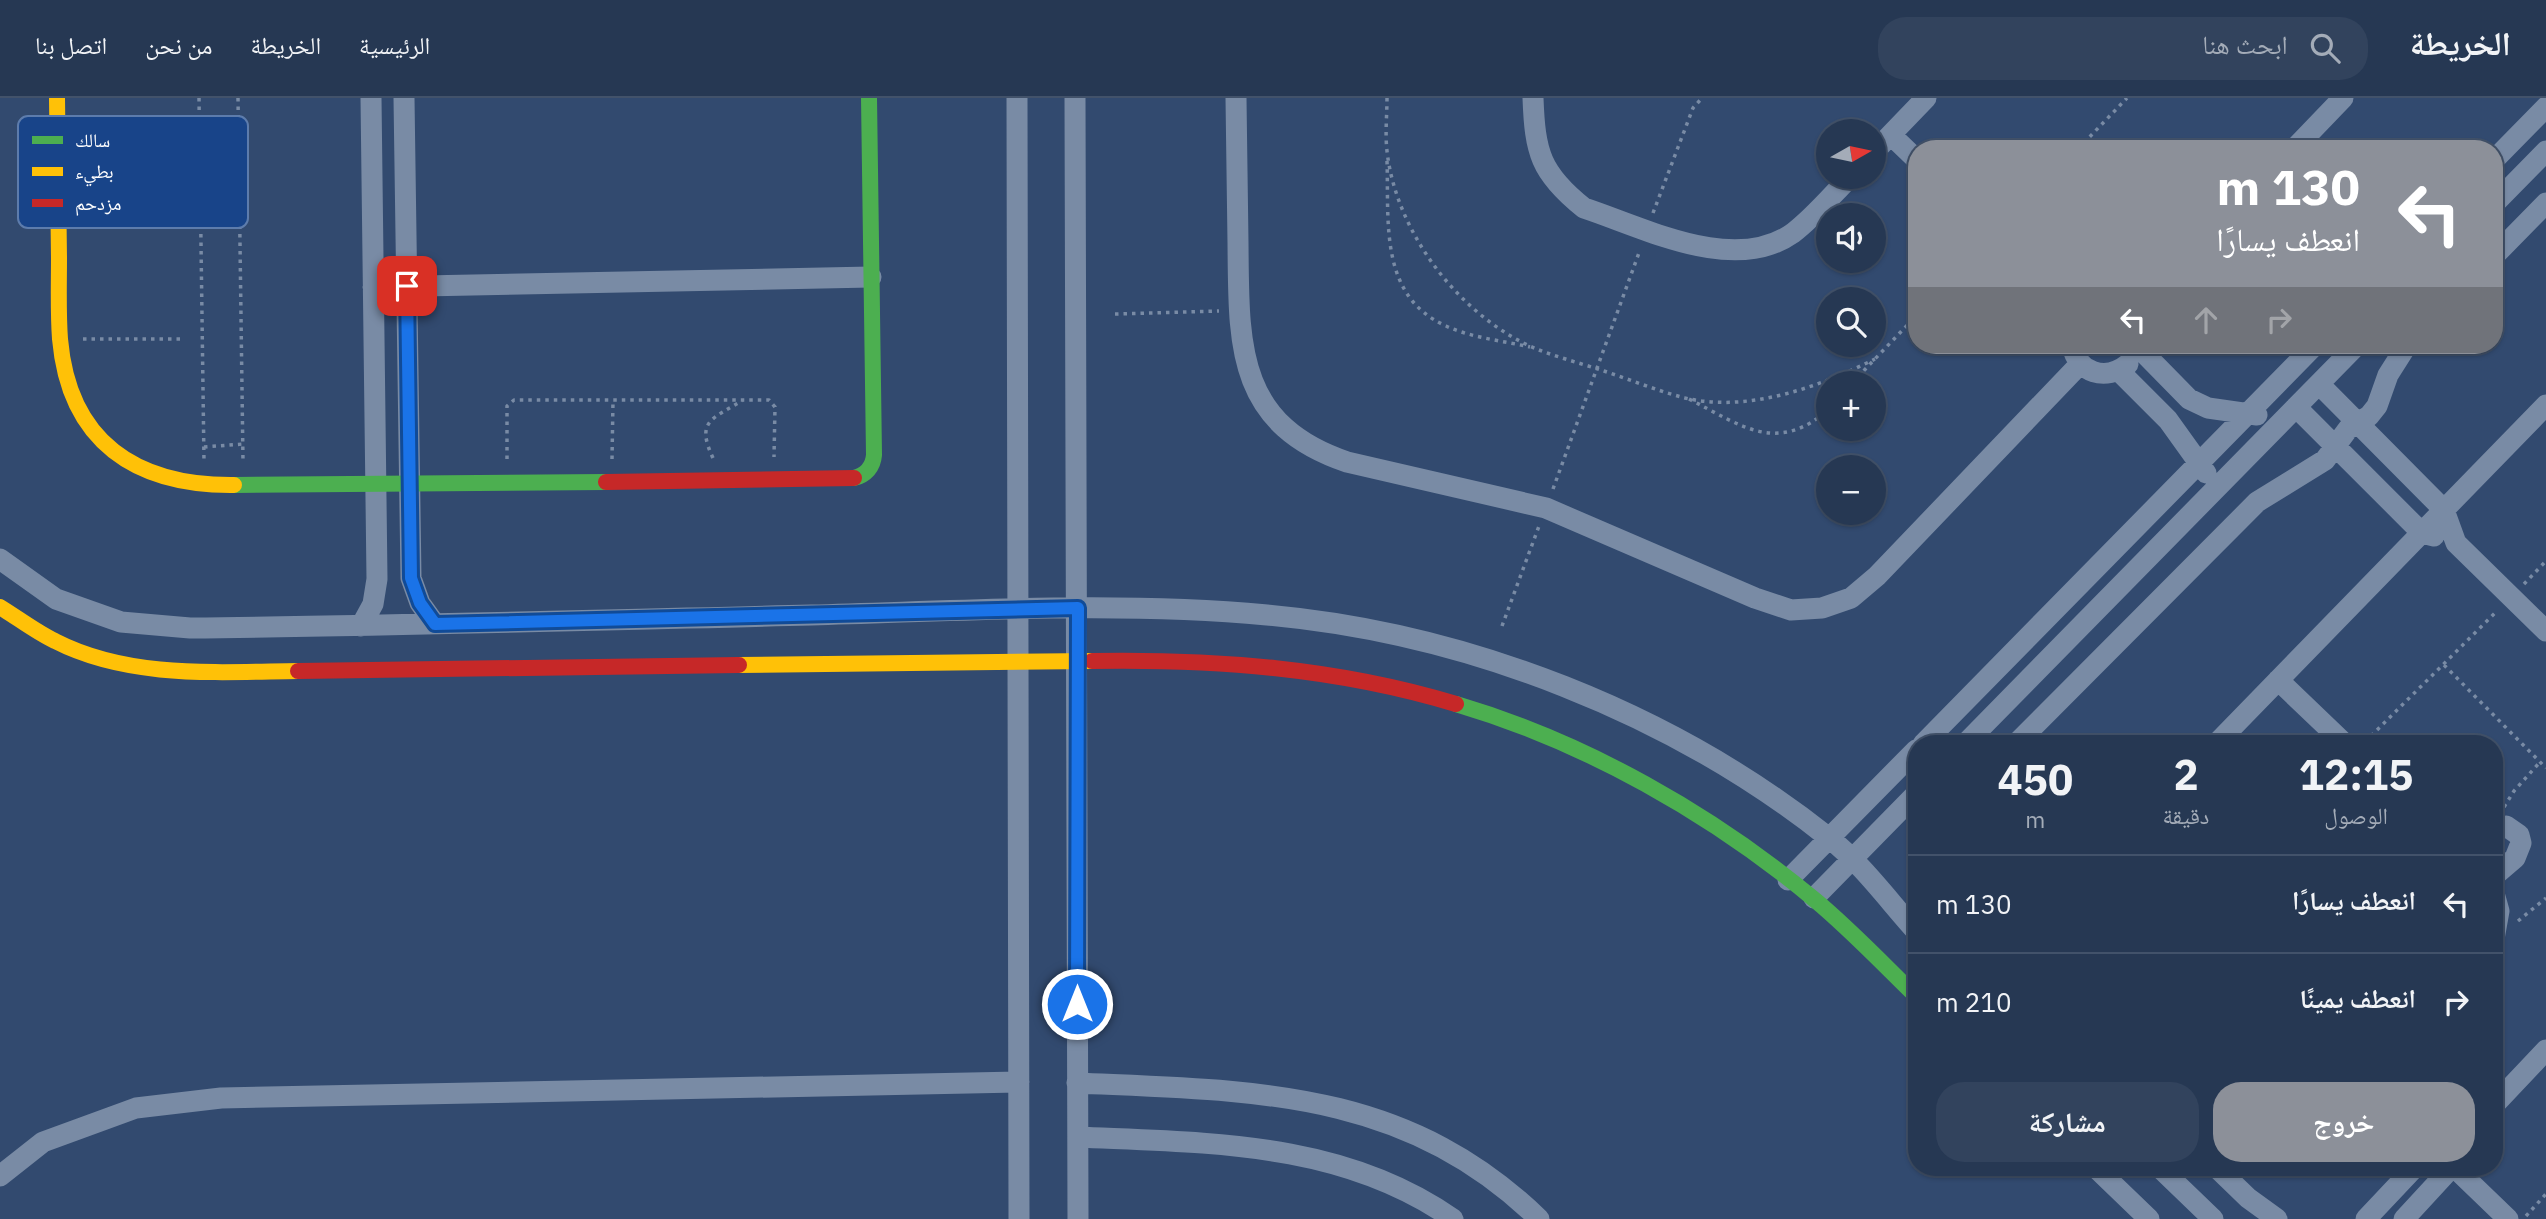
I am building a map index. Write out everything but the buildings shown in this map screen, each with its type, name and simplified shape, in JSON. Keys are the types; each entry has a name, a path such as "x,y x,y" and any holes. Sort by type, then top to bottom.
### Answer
{"street":[{"path":"57,98 57,116"},
{"path":"361,626 373,604 377,579 371,98"},
{"path":"404,98 411,578 420,603 435,624"},
{"path":"59,228 60,339 64,371 75,402 91,430 114,453 140,472 173,482 205,485 856,479 863,476 873,463 869,98"},
{"path":"1017,98 1019,1219"},
{"path":"1075,98 1078,1219"},
{"path":"1236,98 1238,311 1243,356 1254,386 1270,413 1285,428 1318,453 1347,462 1546,508 1755,598 1791,610 1822,608 1851,598 1877,576 2076,355 2098,373 2119,371 2135,354"},
{"path":"1533,98 1534,142 1542,161 1560,187 1584,208 1717,251 1744,251 1769,245 1792,233 1838,189"},
{"path":"1886,140 1926,98"},
{"path":"2303,140 2343,98"},
{"path":"2503,151 2546,107"},
{"path":"1891,135 1908,151"},
{"path":"2503,195 2546,151"},
{"path":"2503,247 2546,203"},
{"path":"373,287 871,277"},
{"path":"2145,354 2189,399 2208,408 2250,412 2264,422 2265,439"},
{"path":"1932,735 2306,354"},
{"path":"1974,735 2348,354"},
{"path":"2025,735 2257,502 2282,484 2312,471 2357,422 2369,416 2377,406 2388,374 2401,354"},
{"path":"2119,371 2168,420 2198,464 2215,478 2225,479"},
{"path":"2319,384 2444,510 2456,543 2546,631"},
{"path":"2168,420 2189,399"},
{"path":"2225,735 2546,405"},
{"path":"2296,407 2422,533 2456,543"},
{"path":"2361,472 2384,450"},
{"path":"0,559 56,598 121,622 190,628 1078,608 1269,615 1370,630 1469,654 1565,687 1657,729 1746,780 1830,838 1908,922"},
{"path":"377,579 411,578"},
{"path":"0,607 56,642 108,660 188,672 1162,660 1259,665 1354,678 1448,701 1539,733 1627,774 1710,823 1814,898 1908,988"},
{"path":"2278,680 2336,735"},
{"path":"1788,880 1908,758"},
{"path":"1814,898 1908,802"},
{"path":"2503,829 2519,835 2520,852 2503,868"},
{"path":"2503,1095 2546,1050"},
{"path":"0,1176 43,1142 136,1108 221,1098 1019,1083"},
{"path":"1077,1083 1246,1090 1361,1114 1399,1127 1466,1160 1511,1193 1539,1219"},
{"path":"1078,1137 1193,1142 1288,1153 1370,1173 1453,1219"},
{"path":"2104,1176 2149,1219"},
{"path":"2168,1176 2213,1219"},
{"path":"2225,1176 2248,1198 2277,1219"},
{"path":"2366,1219 2407,1176"},
{"path":"2404,1219 2445,1176"},
{"path":"2463,1176 2508,1219"}],"path":[{"path":"199,98 199,116"},
{"path":"238,98 238,116"},
{"path":"1387,98 1390,246 1394,272 1406,296 1425,315 1449,328 1537,349 1687,398 1759,433 1785,435 1809,426 1816,420"},
{"path":"1598,369 1693,108 1693,98"},
{"path":"1693,108 1702,98"},
{"path":"2086,140 2127,98"},
{"path":"1387,152 1400,202 1422,248 1453,289 1492,323 1537,349"},
{"path":"201,228 205,485"},
{"path":"240,228 244,485"},
{"path":"1115,314 1238,311"},
{"path":"1864,371 1908,324"},
{"path":"60,339 181,339"},
{"path":"1687,398 1726,400 1778,395 1840,377 1875,359"},
{"path":"612,465 613,400"},
{"path":"716,463 704,436 705,428 711,421 744,400"},
{"path":"507,483 507,406 511,401 769,400 774,403 773,480"},
{"path":"204,447 243,444"},
{"path":"2373,735 2546,561"},
{"path":"2444,664 2546,768"},
{"path":"2503,814 2505,802 2540,762"},
{"path":"2524,1219 2546,1194"}],"traffic: fast":[{"path":"854,478 868,470 874,455 869,98"},
{"path":"234,485 606,482"},
{"path":"1456,704 1504,720 1599,760 1690,810 1734,838 1815,900 1908,988"}],"traffic: slow":[{"path":"57,98 57,116"},
{"path":"59,228 60,339 66,375 77,405 93,431 114,451 138,466 167,477 199,483 234,485"},
{"path":"0,607 55,641 113,662 174,671 298,671"},
{"path":"739,665 1092,661"}],"traffic: jam":[{"path":"606,482 854,478"},
{"path":"1092,661 1184,662 1276,668 1366,682 1456,704"},
{"path":"298,671 739,665"}],"route":[{"path":"407,286 411,578 420,603 435,624 1078,608 1077,1004"}]}
